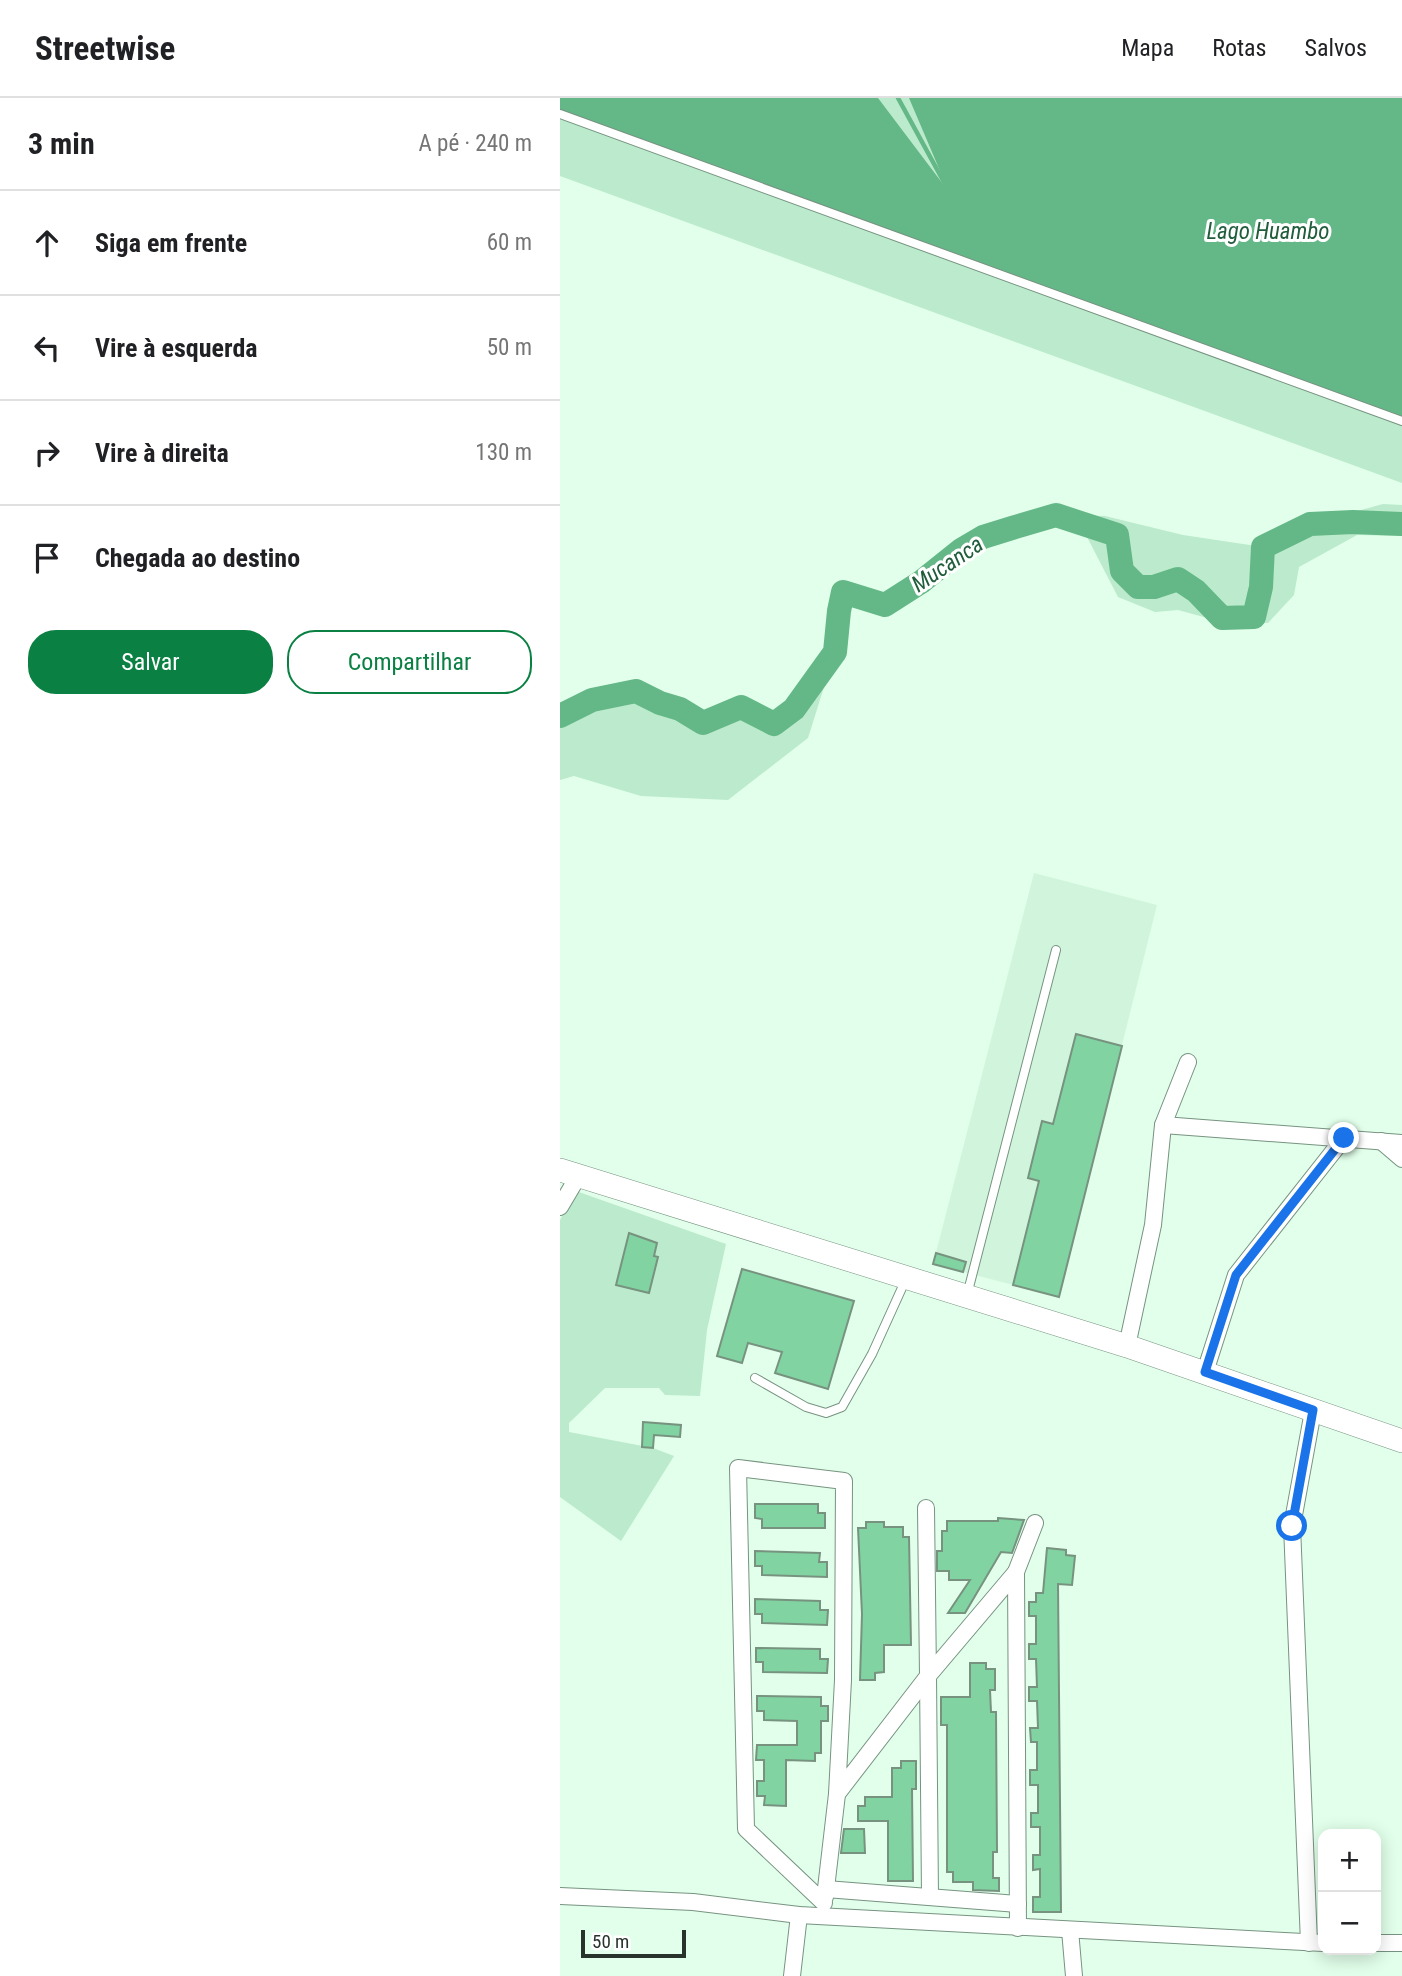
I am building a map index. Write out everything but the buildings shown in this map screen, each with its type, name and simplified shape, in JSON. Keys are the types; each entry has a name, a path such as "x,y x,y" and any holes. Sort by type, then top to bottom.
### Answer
{"street":[{"path":"1126,1346 1153,1225 1163,1125 1188,1062"},
{"path":"1163,1125 1402,1143"},
{"path":"1205,1372 1236,1275 1344,1138"},
{"path":"1381,1141 1402,1159"},
{"path":"560,1207 569,1173 1126,1346 1402,1441"},
{"path":"824,1903 837,1794 843,1680 844,1481 738,1468 746,1829 824,1903 1018,1928 1316,1943 1292,1526 1313,1410"},
{"path":"926,1508 930,1897"},
{"path":"837,1794 928,1676 1016,1572 1035,1522"},
{"path":"1016,1572 1018,1928"},
{"path":"560,1896 693,1902 799,1915 824,1903 930,1897 1018,1904"},
{"path":"792,1976 799,1915"},
{"path":"1070,1930 1074,1976"},
{"path":"1381,1943 1402,1943"}],"lane":[{"path":"560,114 1402,421"},
{"path":"966,1298 1056,950"},
{"path":"755,1378 806,1407 827,1413 842,1407 872,1354 906,1279"}],"shaded area":[{"name":"Lago Huambo","path":"560,98 1402,98 1402,483 560,176"},
{"path":"1383,504 1402,505 1402,536 1357,535 1299,567 1294,595 1268,623 1222,622 1178,610 1155,612 1118,597 1086,535 1062,524 977,548 928,592 885,605 983,537 1056,515 1105,516 1183,535 1263,547 1310,524"},
{"path":"835,652 808,738 728,800 641,796 574,776 560,780 560,716 592,700 636,691 680,709 703,723 741,707 774,724 794,709"},
{"path":"1034,873 1157,905 1059,1297 933,1264"},
{"path":"576,1191 726,1244 707,1330 700,1396 665,1395 659,1388 605,1388 569,1423 569,1432 653,1448 674,1456 621,1541 560,1497 560,1220"}],"water":[{"name":"Lago Huambo","path":"560,98 878,98 949,192 909,98 1402,98 1402,421 560,114"}],"waterway":[{"path":"898,98 951,195 955,196"},
{"name":"Mucanca","path":"560,716 592,700 636,691 680,709 703,723 741,707 774,724 794,709 835,652 843,592 885,605 983,537 1056,515 1117,535 1122,571 1138,587 1154,587 1178,579 1196,591 1222,618 1254,617 1261,587 1263,547 1310,524 1402,524"}],"route":[{"path":"1292,1526 1313,1410 1205,1372 1236,1275 1344,1138"}]}
